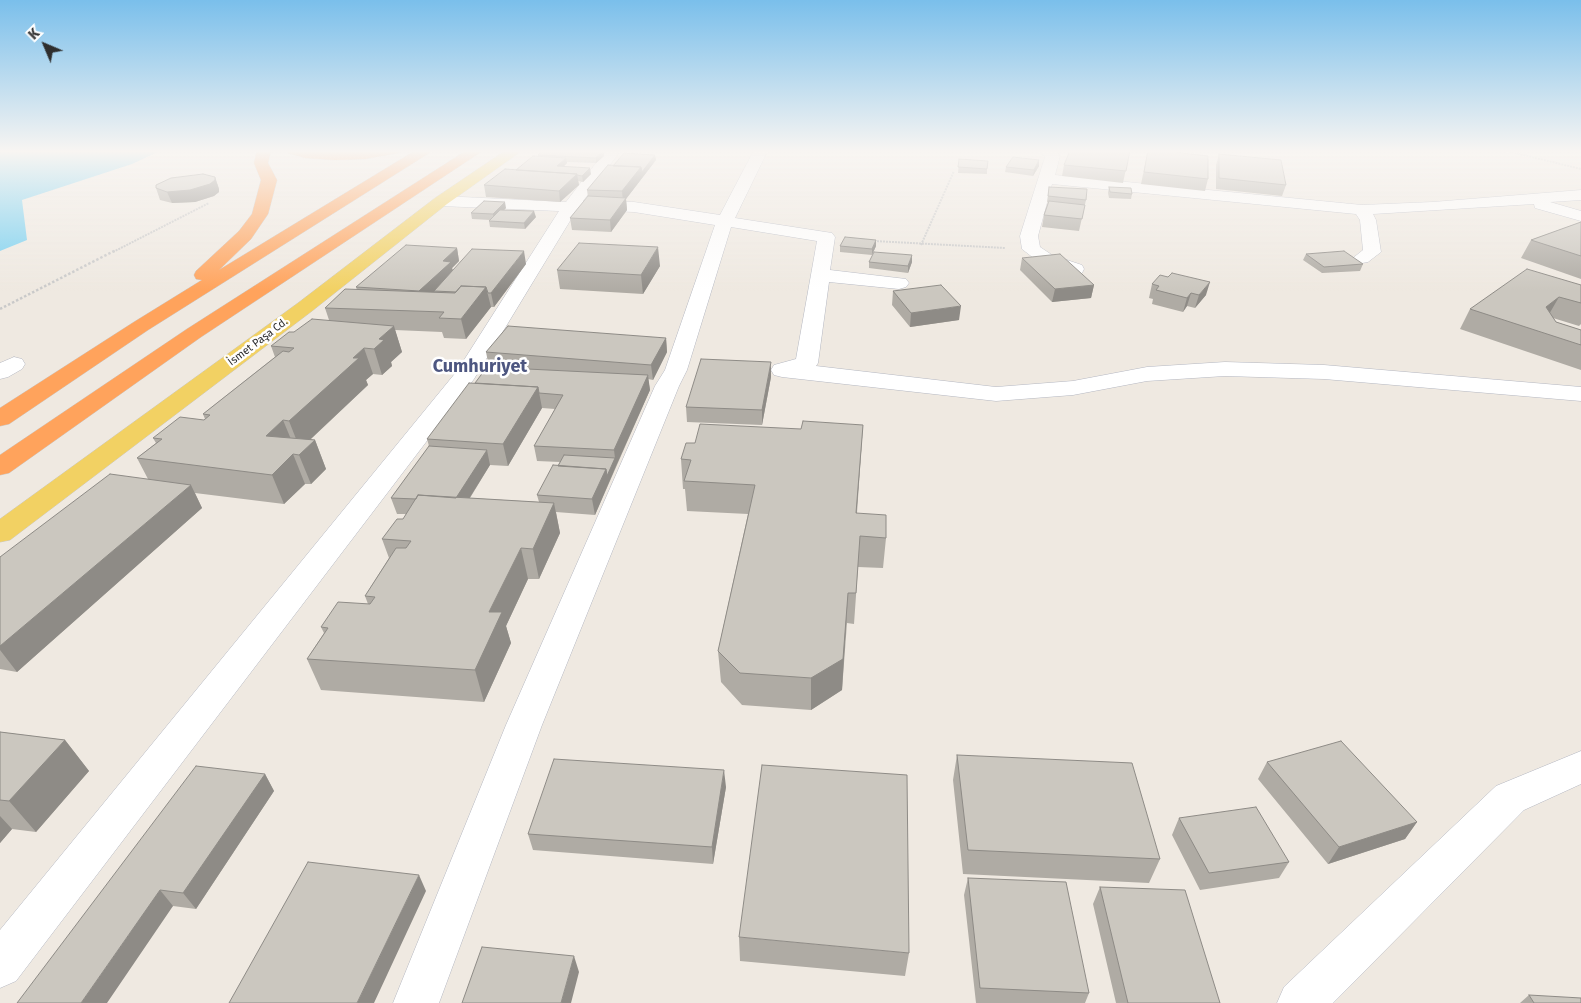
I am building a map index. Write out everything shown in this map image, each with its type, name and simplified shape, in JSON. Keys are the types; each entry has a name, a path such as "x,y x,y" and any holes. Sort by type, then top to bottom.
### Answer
{"highway":[{"path":"141,326 209,269 245,235 260,214 265,197"},
{"path":"0,419 141,326 351,197"},
{"path":"0,467 194,333 405,197"}],"main road":[{"name":"İsmet Paşa Cd.","path":"0,533 305,307 447,197"}],"street":[{"path":"0,965 466,374 578,197"},
{"path":"416,1003 524,725 671,377 725,221 737,197"},
{"path":"1041,197 1029,236 1031,249 1046,259 1076,270"},
{"path":"1228,197 1362,210 1525,201 1564,197"},
{"path":"441,201 570,207 634,207 826,237 808,363 789,370"},
{"path":"1525,201 1581,216"},
{"path":"1362,210 1368,220 1372,252 1362,258"},
{"path":"820,275 899,283"},
{"path":"761,368 996,394 1073,388 1147,374 1225,369 1324,372 1581,394"},
{"path":"466,374 494,375"},
{"path":"1300,1003 1510,798 1581,767"}],"path":[{"path":"921,245 942,197"},
{"path":"0,309 209,203"},
{"path":"826,237 921,245 1031,249"}],"water":[{"path":"0,197 32,197 22,200 27,240 0,251"}],"building":[{"path":"587,197 626,198 610,220 570,218"},
{"path":"1056,197 1086,197 1086,200"},
{"path":"484,201 505,202 493,214 471,213"},
{"path":"1049,201 1085,205 1082,219 1044,215"},
{"path":"500,210 534,211 524,223 489,221"},
{"path":"1581,222 1581,256 1531,240"},
{"path":"845,237 876,240 872,249 840,246"},
{"path":"579,243 658,247 641,275 557,270"},
{"path":"406,245 457,248 443,261 451,262 419,291 356,287"},
{"path":"472,249 524,251 491,293 488,293 486,287 461,286 456,292 434,291"},
{"path":"1344,251 1363,264 1324,267 1306,254"},
{"path":"874,252 912,255 908,266 869,262"},
{"path":"1060,254 1094,285 1055,289 1022,258"},
{"path":"1527,269 1581,285 1581,303 1559,297 1546,307 1556,322 1581,330 1581,345 1470,309"},
{"path":"1172,273 1210,282 1199,295 1191,293 1187,298 1156,290 1159,286 1152,284 1160,275 1168,277"},
{"path":"941,285 961,306 911,313 893,291"},
{"path":"461,286 486,287 461,319 439,318 444,312 325,308 345,289 455,293"},
{"path":"312,319 394,326 379,339 384,340 374,349 364,348 353,358 359,358 289,421 283,420 266,436 315,440 299,455 293,454 272,475 137,458 162,439 153,438 180,417 204,420 210,415 203,414 283,351 289,352 294,348 271,346 289,332 294,332"},
{"path":"508,326 666,338 651,365 486,352"},
{"path":"701,359 771,362 762,410 686,407"},
{"path":"487,367 648,375 614,450 534,446 563,395 539,393 538,387 475,383"},
{"path":"469,383 538,387 503,444 427,439"},
{"path":"803,421 863,425 856,513 886,515 886,538 860,536 856,593 848,593 843,659 811,678 740,673 718,651 755,485 684,481 691,460 681,459 686,443 695,443 700,424 801,429"},
{"path":"429,446 487,450 456,498 418,495 416,499 391,498"},
{"path":"564,455 615,458 607,476 606,469 558,466"},
{"path":"553,465 606,469 592,499 537,495"},
{"path":"110,474 191,485 0,646 0,557"},
{"path":"418,495 554,503 533,549 521,548 489,612 502,612 475,670 307,659 328,628 321,627 338,602 370,604 375,597 365,596 396,548 406,548 411,541 382,539 397,519 403,519"},
{"path":"0,732 65,740 9,801 0,800"},
{"path":"1341,741 1417,822 1339,847 1267,762"},
{"path":"957,755 1132,763 1160,859 968,850"},
{"path":"554,759 724,770 712,847 528,834"},
{"path":"762,765 907,775 909,953 739,937"},
{"path":"196,766 265,774 183,893 160,890 81,1003 17,1003"},
{"path":"1256,807 1289,862 1209,873 1179,818"},
{"path":"308,862 419,875 357,1003 229,1003"},
{"path":"968,878 1066,882 1089,993 980,988"},
{"path":"1100,887 1185,890 1220,1003 1128,1003"},
{"path":"482,947 574,956 561,1003 462,1003"},
{"path":"1529,995 1581,998 1581,1003 1534,1003"}],"district":[{"name":"Cumhuriyet","path":"480,367"}]}
